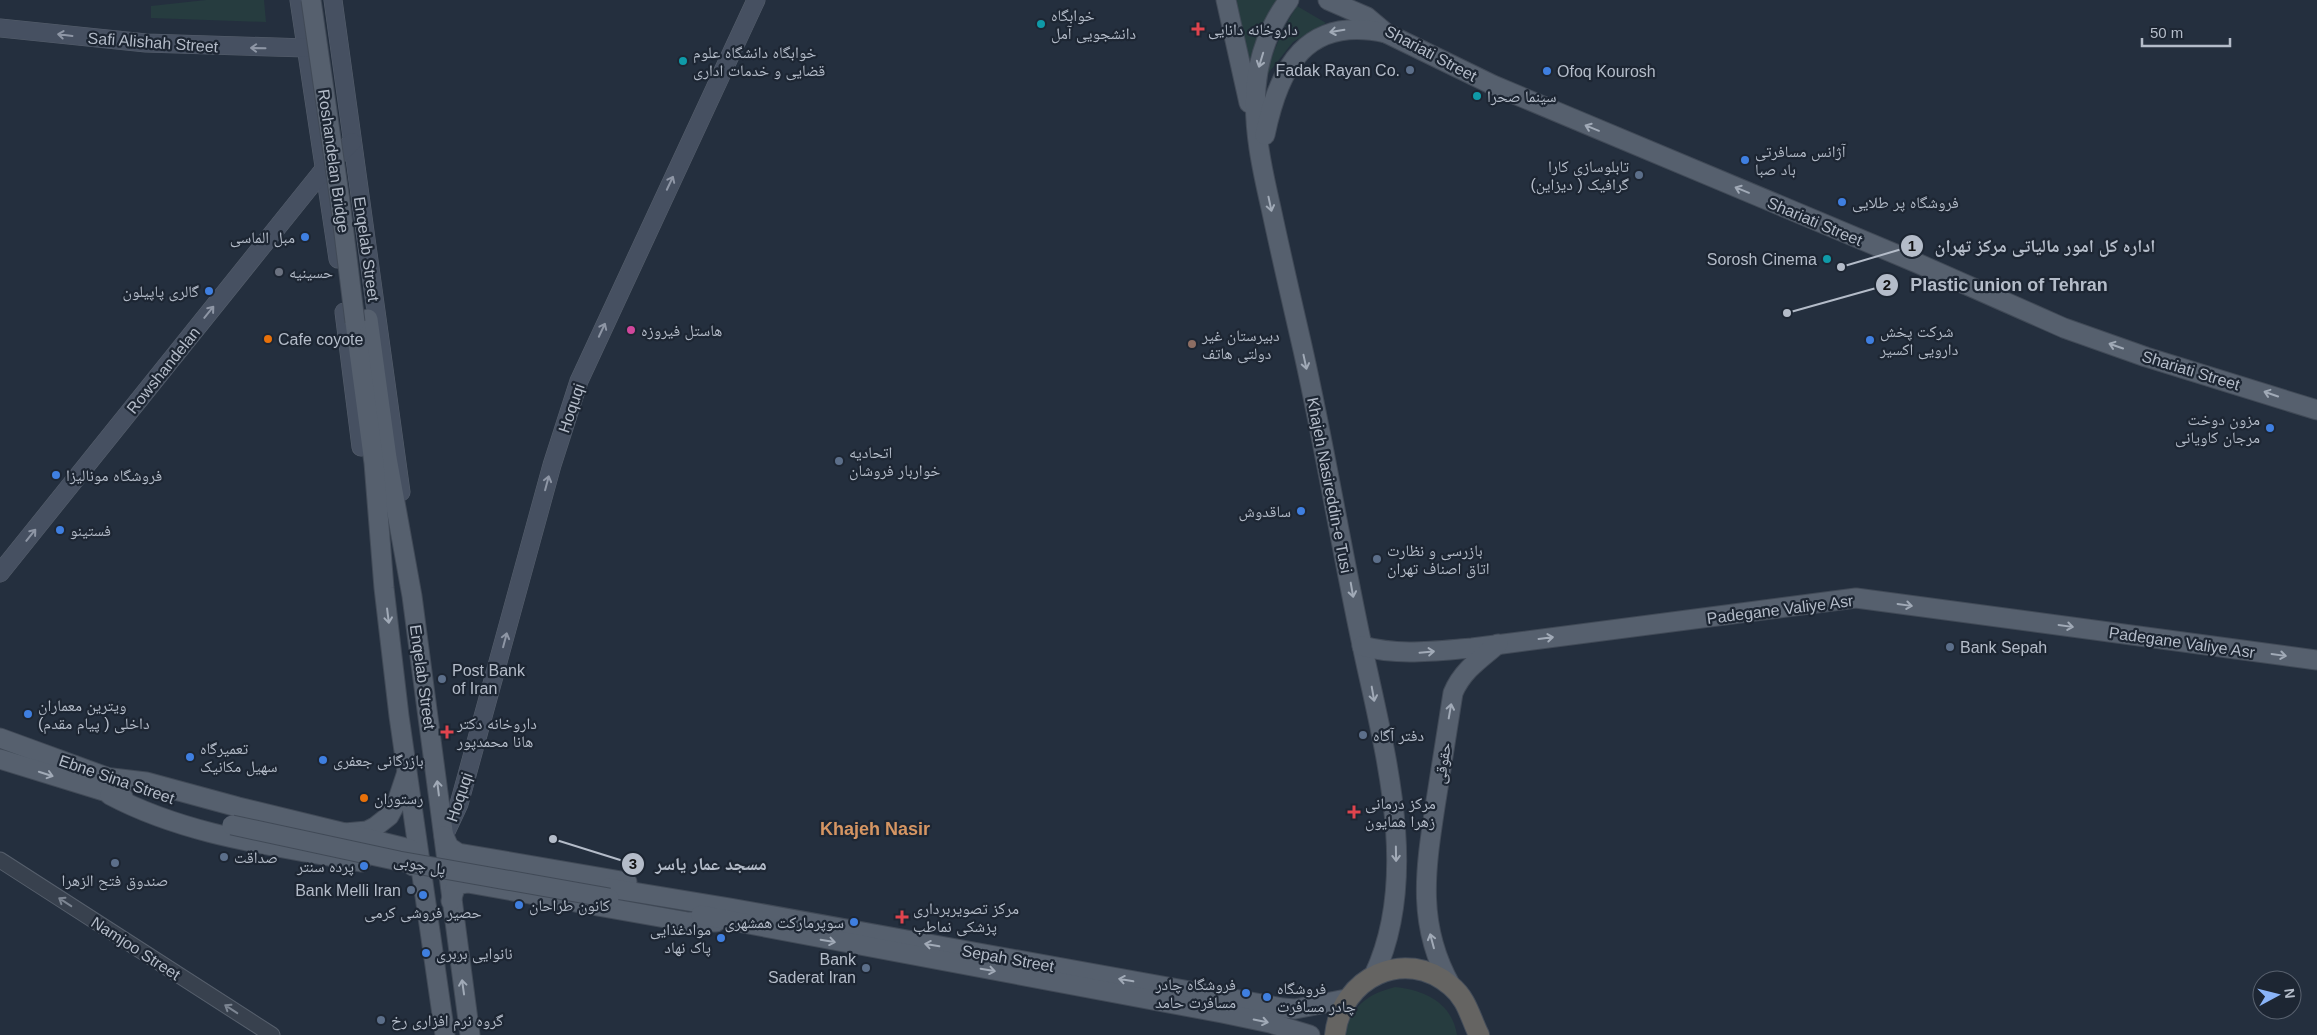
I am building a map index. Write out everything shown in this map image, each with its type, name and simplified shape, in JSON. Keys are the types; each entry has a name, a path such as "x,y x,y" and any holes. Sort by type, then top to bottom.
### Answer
{"highway":[{"path":"1335,1035 1337,1020 1346,999 1358,985 1374,975 1393,969 1414,969 1434,975 1451,986 1472,1015 1477,1031"}],"main road":[{"name":"Enqelab Street","path":"299,0 333,224 361,447"},
{"name":"Roshandelan Bridge","path":"311,0 340,201 361,321"},
{"name":"Roshandelan Bridge","path":"322,0 361,321"},
{"name":"Enqelab Street","path":"332,0 402,497"},
{"name":"Hoquqi","path":"444,836 460,804 552,466 579,381 756,0"},
{"path":"1226,0 1260,156"},
{"name":"Khajeh Nasireddin-e Tusi","path":"1289,0 1269,37 1258,70 1256,98 1260,156 1303,351 1395,817 1395,902 1389,933 1374,975"},
{"name":"Shariati Street","path":"1328,0 1368,17 1386,33 1502,89 1917,263 2064,328 2146,357 2317,410"},
{"name":"Safi Alishah Street","path":"0,28 146,43 306,48"},
{"path":"1260,156 1274,96 1285,71 1297,54 1312,41 1333,32 1353,30 1386,33"},
{"path":"319,126 326,134 335,136 343,133 351,134"},
{"name":"Rowshandelan","path":"0,572 351,134"},
{"path":"333,224 335,207 342,200 350,200 356,204 363,218"},
{"name":"Enqelab Street","path":"361,321 384,588 445,1035"},
{"name":"Enqelab Street","path":"361,321 412,596 470,1035"},
{"path":"361,447 384,588"},
{"path":"402,497 412,596"},
{"name":"Padegane Valiye Asr","path":"1362,646 1384,652 1408,653 1498,644 1856,598 2317,660"},
{"name":"حقوقی","path":"1451,986 1441,968 1430,932 1425,904 1426,868 1454,693 1458,681 1468,669 1498,644"},
{"name":"Ebne Sina Street","path":"0,738 111,786"},
{"name":"Ebne Sina Street","path":"0,759 111,786 233,821"},
{"path":"345,833 367,831 389,816 398,799 408,770"},
{"path":"146,782 238,808 410,849 415,854 417,860 414,866 408,869 396,868 239,840 137,809 111,786 146,782"},
{"name":"پل چوبی","path":"233,821 399,861 609,893"},
{"path":"444,836 449,847 458,853 683,892 729,914"},
{"path":"485,887 469,880 465,875 467,866 473,862 490,859"},
{"path":"396,868 416,880 426,892"},
{"path":"451,901 456,885 468,883 688,922 729,914"},
{"name":"Sepah Street","path":"609,893 1283,1008 1295,1009 1346,999"},
{"name":"Sepah Street","path":"729,914 1222,1013 1270,1023 1310,1035"}],"street":[{"name":"Namjoo Street","path":"0,860 272,1035"}],"green space":[{"path":"206,0 264,0 266,22 151,18 151,6"},
{"path":"1231,0 1278,0 1247,65"},
{"path":"1297,6 1326,23 1293,42 1266,76 1279,40"},
{"path":"1395,987 1417,991 1435,1000 1449,1014 1457,1035 1343,1035 1351,1016 1362,1003 1376,994"}],"place":[{"name":"خوابگاه دانشجویی آمل","path":"1041,24"},
{"name":"داروخانه دانایی","path":"1198,29"},
{"name":"خوابگاه دانشگاه علوم قضایی و خدمات اداری","path":"683,61"},
{"name":"Fadak Rayan Co.","path":"1410,70"},
{"name":"Ofoq Kourosh","path":"1547,71"},
{"name":"سینما صحرا","path":"1477,96"},
{"name":"آژانس مسافرتی باد صبا","path":"1745,160"},
{"name":"تابلوسازی كارا گرافیک ( ديزاين)","path":"1639,175"},
{"name":"فروشگاه پر طلایی","path":"1842,202"},
{"name":"مبل الماسی","path":"305,237"},
{"name":"Sorosh Cinema","path":"1827,259"},
{"name":"اداره کل امور مالیاتی مرکز تهران","path":"1841,267"},
{"name":"حسینیه","path":"279,272"},
{"name":"گالری پاپیلون","path":"209,291"},
{"name":"Plastic union of Tehran","path":"1787,313"},
{"name":"هاستل فیروزه","path":"631,330"},
{"name":"Cafe coyote","path":"268,339"},
{"name":"شرکت پخش دارویی اکسیر","path":"1870,340"},
{"name":"دبیرستان غیر دولتی هاتف","path":"1192,344"},
{"name":"مزون دوخت مرجان کاویانی","path":"2270,428"},
{"name":"اتحادیه خواربار فروشان","path":"839,461"},
{"name":"فروشگاه مونالیزا","path":"56,475"},
{"name":"ساقدوش","path":"1301,511"},
{"name":"فستینو","path":"60,530"},
{"name":"بازرسی و نظارت اتاق اصناف تهران","path":"1377,559"},
{"name":"Bank Sepah","path":"1950,647"},
{"name":"Post Bank of Iran","path":"442,679"},
{"name":"ویترین معماران داخلی ( پیام مقدم)","path":"28,714"},
{"name":"داروخانه دکتر هانا محمدپور","path":"447,732"},
{"name":"دفتر آگاه","path":"1363,735"},
{"name":"تعمیرگاه سهیل مکانیک","path":"190,757"},
{"name":"بازرگانی جعفری","path":"323,760"},
{"name":"رستوران","path":"364,798"},
{"name":"مرکز درمانی زهرا همایون","path":"1354,812"},
{"name":"مسجد عمار یاسر","path":"553,839"},
{"name":"صداقت","path":"224,857"},
{"name":"صندوق فتح الزهرا","path":"115,863"},
{"name":"پرده سنتر","path":"364,866"},
{"name":"Bank Melli Iran","path":"411,890"},
{"name":"حصیر فروشی کرمی","path":"423,895"},
{"name":"کانون طراحان","path":"519,905"},
{"name":"مرکز تصویربرداری پزشکی نماطب","path":"902,917"},
{"name":"سوپرمارکت همشهری","path":"854,922"},
{"name":"موادغذایی پاک نهاد","path":"721,938"},
{"name":"نانوایی بربری","path":"426,953"},
{"name":"Bank Saderat Iran","path":"866,968"},
{"name":"فروشگاه چادر مسافرت حامد","path":"1246,993"},
{"name":"فروشگاه چادر مسافرت","path":"1267,997"},
{"name":"گروه نرم افزاری رخ","path":"381,1020"}],"district":[{"name":"Khajeh Nasir","path":"875,829"}]}
